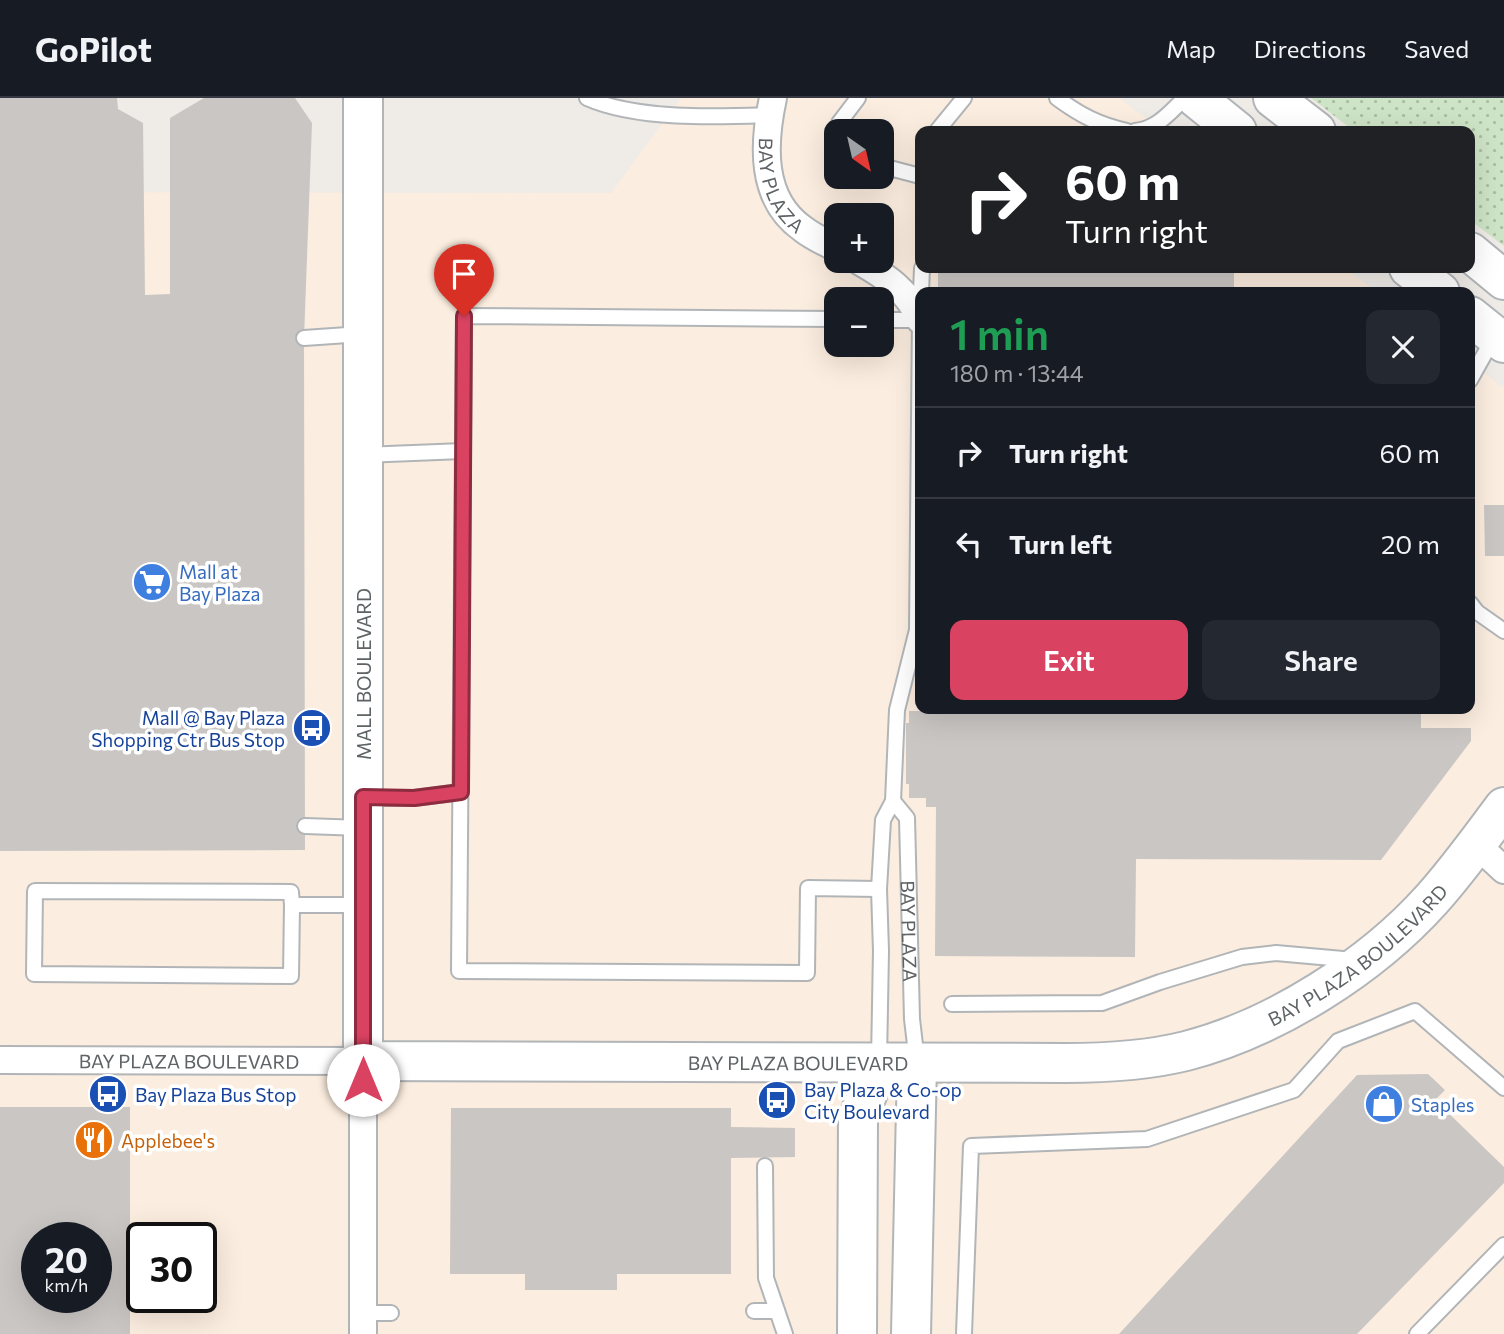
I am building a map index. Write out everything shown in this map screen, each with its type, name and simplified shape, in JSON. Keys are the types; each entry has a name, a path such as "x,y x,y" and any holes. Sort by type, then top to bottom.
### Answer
{"street":[{"name":"MALL BOULEVARD","path":"363,98 363,1323"},
{"path":"1196,98 1231,126"},
{"path":"1273,98 1309,126"},
{"name":"BAY PLAZA","path":"771,106 766,152 769,181 779,205 803,229 824,241"},
{"path":"1475,256 1504,280"},
{"path":"879,273 915,307"},
{"path":"1415,273 1434,287"},
{"name":"BAY PLAZA BOULEVARD","path":"0,1060 917,1064 949,1061 1113,1062 1186,1051 1228,1037 1277,1015 1363,961 1431,900 1504,807"},
{"path":"1476,844 1504,870"},
{"path":"857,1334 858,1119 879,1063"},
{"path":"911,1334 917,1064"}],"lane":[{"path":"587,98 609,107 708,118 771,106"},
{"path":"842,119 858,98"},
{"path":"941,126 964,98"},
{"path":"1057,98 1084,118 1104,126"},
{"path":"1154,126 1185,98"},
{"path":"894,169 915,175"},
{"path":"824,319 464,316 459,971 807,973 808,888 879,889"},
{"path":"894,320 915,320"},
{"path":"1475,367 1489,332"},
{"path":"304,338 363,334"},
{"path":"363,455 463,451"},
{"path":"1475,609 1504,631"},
{"name":"BAY PLAZA","path":"879,1063 879,889 883,820 894,801 897,710 915,641"},
{"path":"305,826 414,798 461,792"},
{"name":"BAY PLAZA","path":"894,801 907,818 912,1019 917,1064"},
{"path":"35,891 291,892 292,905 291,976 34,975 35,891"},
{"path":"292,905 363,905"},
{"path":"951,1004 1102,1003 1242,957 1265,954 1363,961"},
{"path":"964,1334 971,1146 1147,1139 1294,1090 1338,1041 1415,1011 1504,1088"},
{"path":"765,1166 766,1278 785,1334"},
{"path":"1417,1334 1504,1245"},
{"path":"754,1311 776,1311"},
{"path":"363,1323 391,1313"}],"shaded area":[{"path":"681,98 1119,98 1157,126 915,126 915,273 1352,273 1370,287 915,287 915,714 1475,714 1475,366 1504,388 1504,1334 0,1334 0,192 611,193"}],"green space":[{"path":"1311,98 1504,98 1504,246 1475,224 1475,126 1347,126"}],"building":[{"name":"Mall at Bay Plaza","path":"0,98 117,98 118,109 143,123 145,295 170,294 170,118 204,98 295,98 312,123 304,338 305,850 0,851"},
{"path":"938,273 1234,273 1234,287 938,287"},
{"path":"1484,505 1504,505 1504,556 1485,556"},
{"path":"909,711 915,711 915,714 1421,714 1421,728 1471,728 1471,741 1381,860 1136,859 1135,957 935,956 936,807 926,807 926,798 909,798 909,784 906,784 906,723 909,723"},
{"path":"1428,1074 1445,1090 1435,1100 1504,1167 1504,1183 1357,1334 1119,1334 1357,1075"},
{"path":"0,1107 130,1107 130,1222 126,1222 126,1313 130,1313 130,1334 0,1334"},
{"path":"451,1108 731,1108 731,1127 795,1128 795,1157 731,1158 731,1274 617,1274 617,1290 525,1290 525,1274 450,1274"}],"place":[{"name":"Mall at Bay Plaza","path":"152,582"},
{"name":"Mall @ Bay Plaza Shopping Ctr Bus Stop","path":"312,728"},
{"name":"Bay Plaza Bus Stop","path":"108,1094"},
{"name":"Bay Plaza & Co-op City Boulevard","path":"777,1100"},
{"name":"Staples","path":"1384,1104"},
{"name":"Applebee's","path":"94,1140"}],"route":[{"path":"363,1080 363,797 414,798 461,792 464,316"}]}
